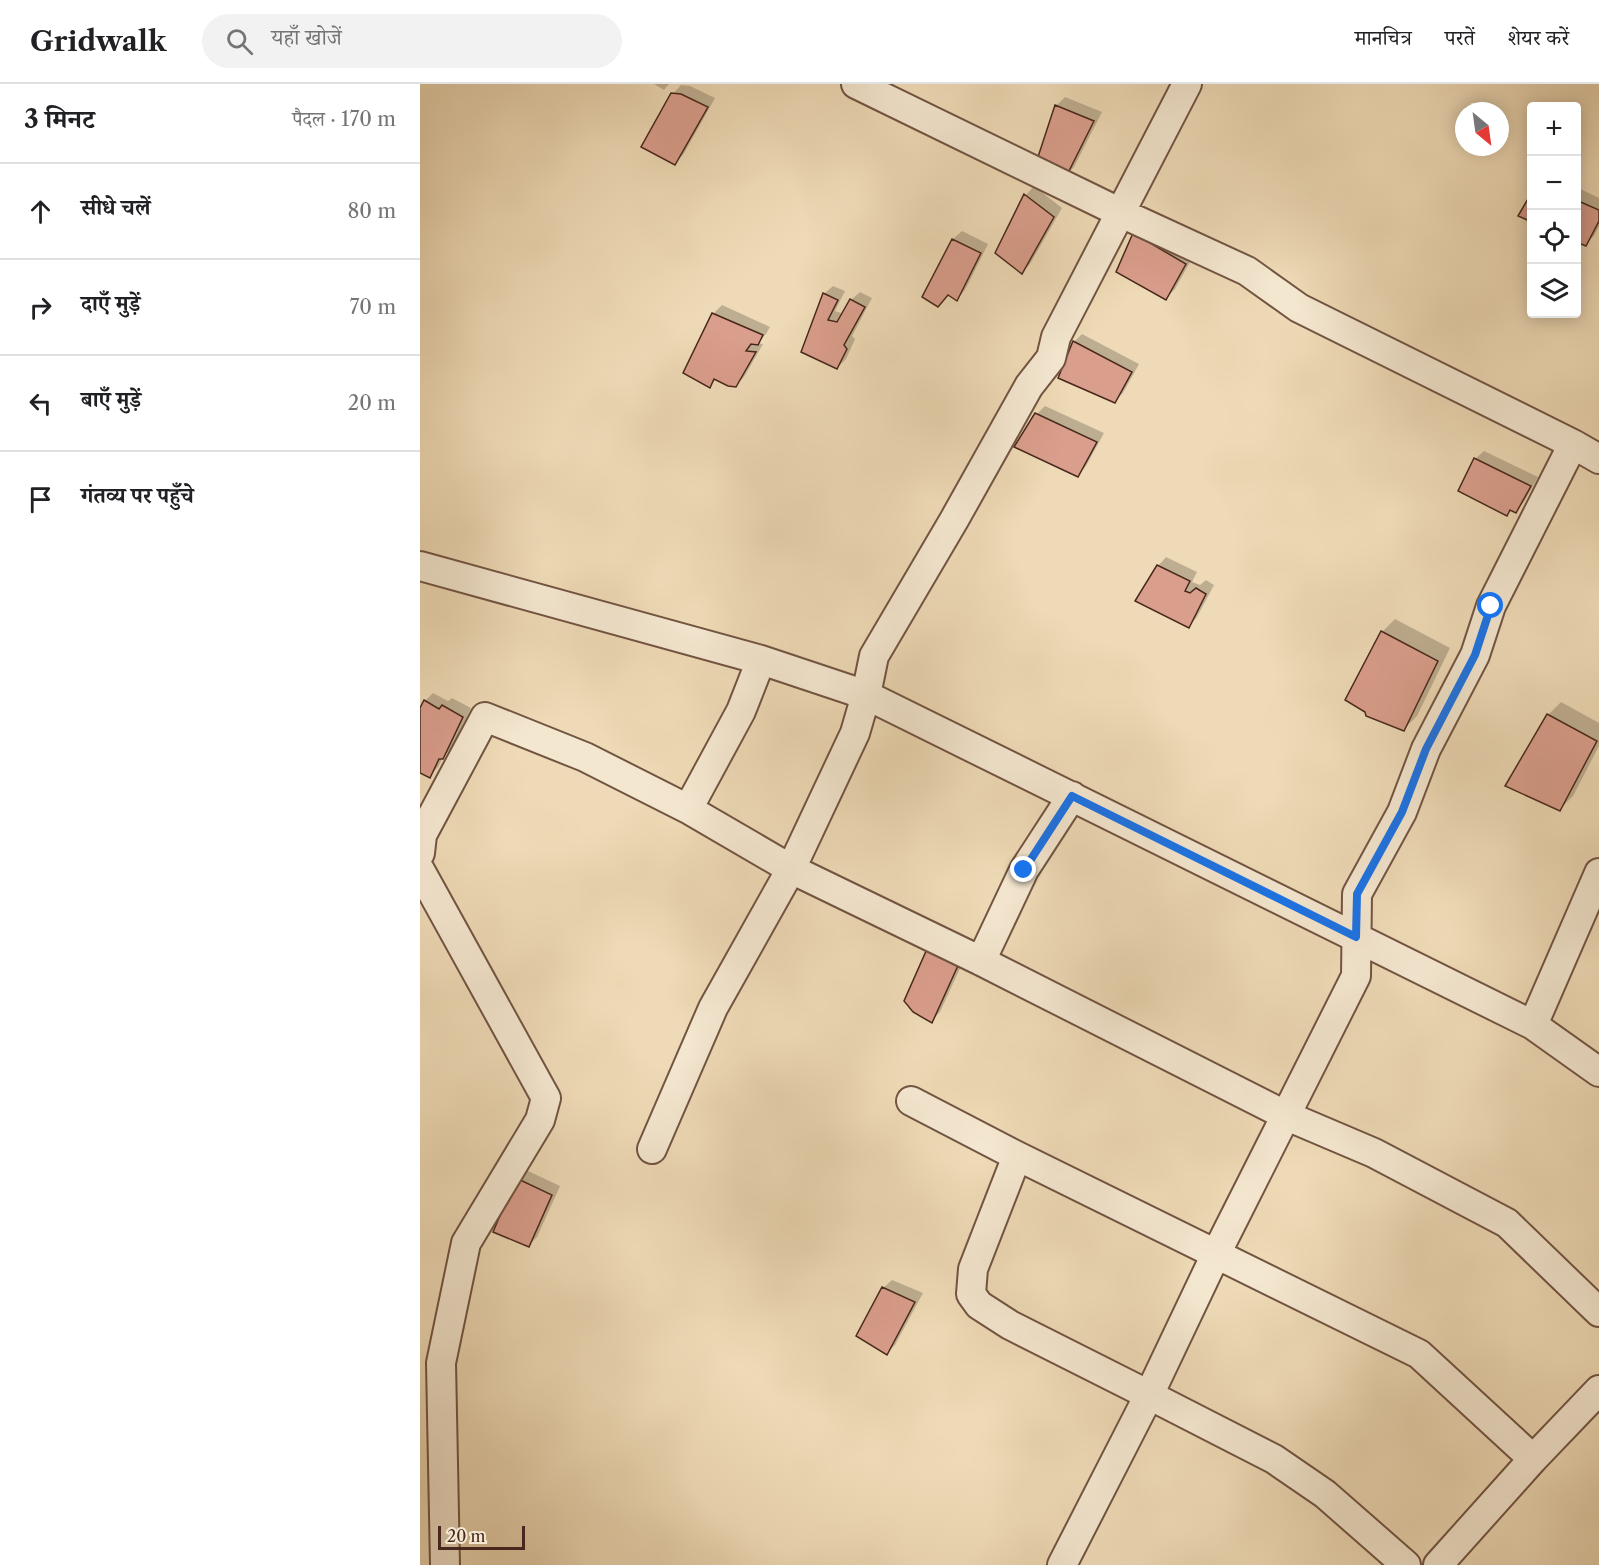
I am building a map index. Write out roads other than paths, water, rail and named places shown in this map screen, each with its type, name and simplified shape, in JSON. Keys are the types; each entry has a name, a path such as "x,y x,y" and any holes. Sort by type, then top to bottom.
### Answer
{"street":[{"path":"856,84 1246,271 1299,308 1599,459"},
{"path":"652,1149 713,1008 791,869 855,733 874,656 1029,386 1051,358 1056,336 1187,84"},
{"path":"1062,1565 1149,1395 1216,1254 1356,976 1357,894 1402,812 1426,749 1475,655 1491,606 1573,444"},
{"path":"420,566 761,660 866,694 1533,1025 1599,1072"},
{"path":"688,809 741,711 761,660"},
{"path":"420,853 422,835 485,717 585,757 688,809 791,869 981,961 1287,1116 1374,1153 1507,1223 1599,1312"},
{"path":"981,961 1024,870 1072,796"},
{"path":"420,870 546,1098 540,1120 466,1244 441,1364 445,1565"},
{"path":"1533,1025 1599,873"},
{"path":"911,1101 1017,1156 1419,1354 1533,1459"},
{"path":"1017,1156 973,1269 971,1294 979,1305 1010,1326 1274,1459 1325,1494 1406,1565"},
{"path":"1438,1565 1533,1459 1599,1390"}]}
